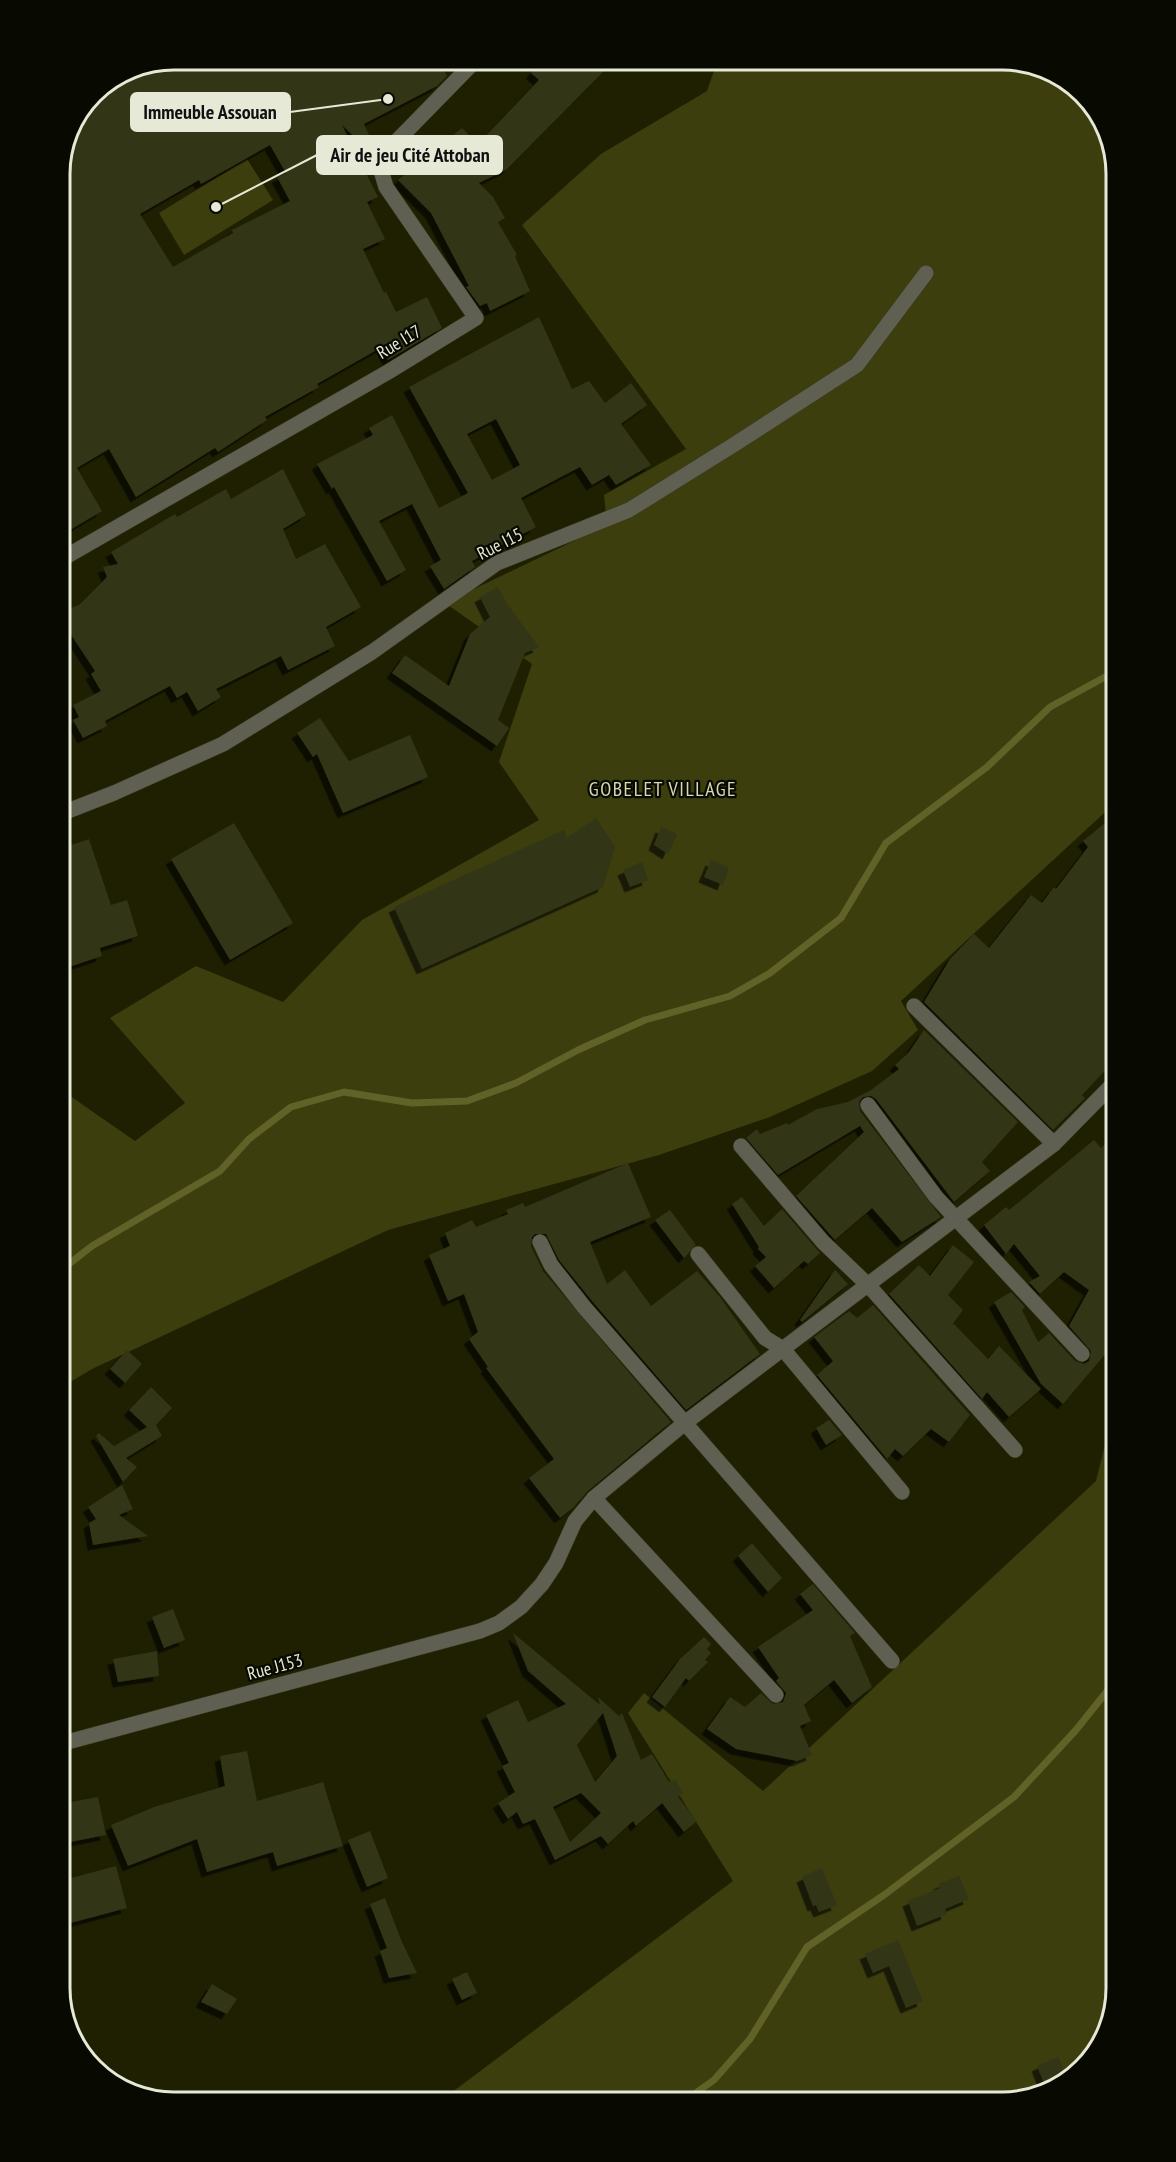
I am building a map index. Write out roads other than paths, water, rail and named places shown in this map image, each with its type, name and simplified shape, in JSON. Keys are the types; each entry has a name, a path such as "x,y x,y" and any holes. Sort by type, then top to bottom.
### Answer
{"street":[{"name":"Rue I17","path":"71,554 388,372 476,318 386,187 379,164 387,151 466,70"},
{"name":"Rue I15","path":"71,810 223,744 372,652 497,563 629,510 735,444 857,365 926,273"},
{"path":"914,1006 1054,1144"},
{"name":"Rue J153","path":"70,1741 470,1634 499,1623 521,1607 542,1584 556,1563 575,1521 594,1498 686,1422 1054,1144 1106,1091"},
{"path":"868,1105 936,1197 1082,1354"},
{"path":"741,1146 823,1242 869,1286 1015,1450"},
{"path":"540,1242 551,1265 584,1307 892,1661"},
{"path":"698,1254 765,1338 783,1349 902,1492"},
{"path":"594,1498 776,1695"}],"waterway":[{"path":"70,1263 92,1246 220,1171 249,1139 291,1107 344,1092 412,1103 467,1101 516,1083 578,1050 645,1020 730,996 770,973 841,918 886,843 987,767 1050,707 1106,676"},
{"path":"698,2092 714,2080 750,2039 807,1947 884,1895 1014,1797 1076,1730 1106,1692"}],"place":[{"name":"Immeuble Assouan","path":"388,99"},
{"name":"Air de jeu Cité Attoban","path":"216,207"}],"district":[{"name":"GOBELET VILLAGE","path":"663,789"}]}
